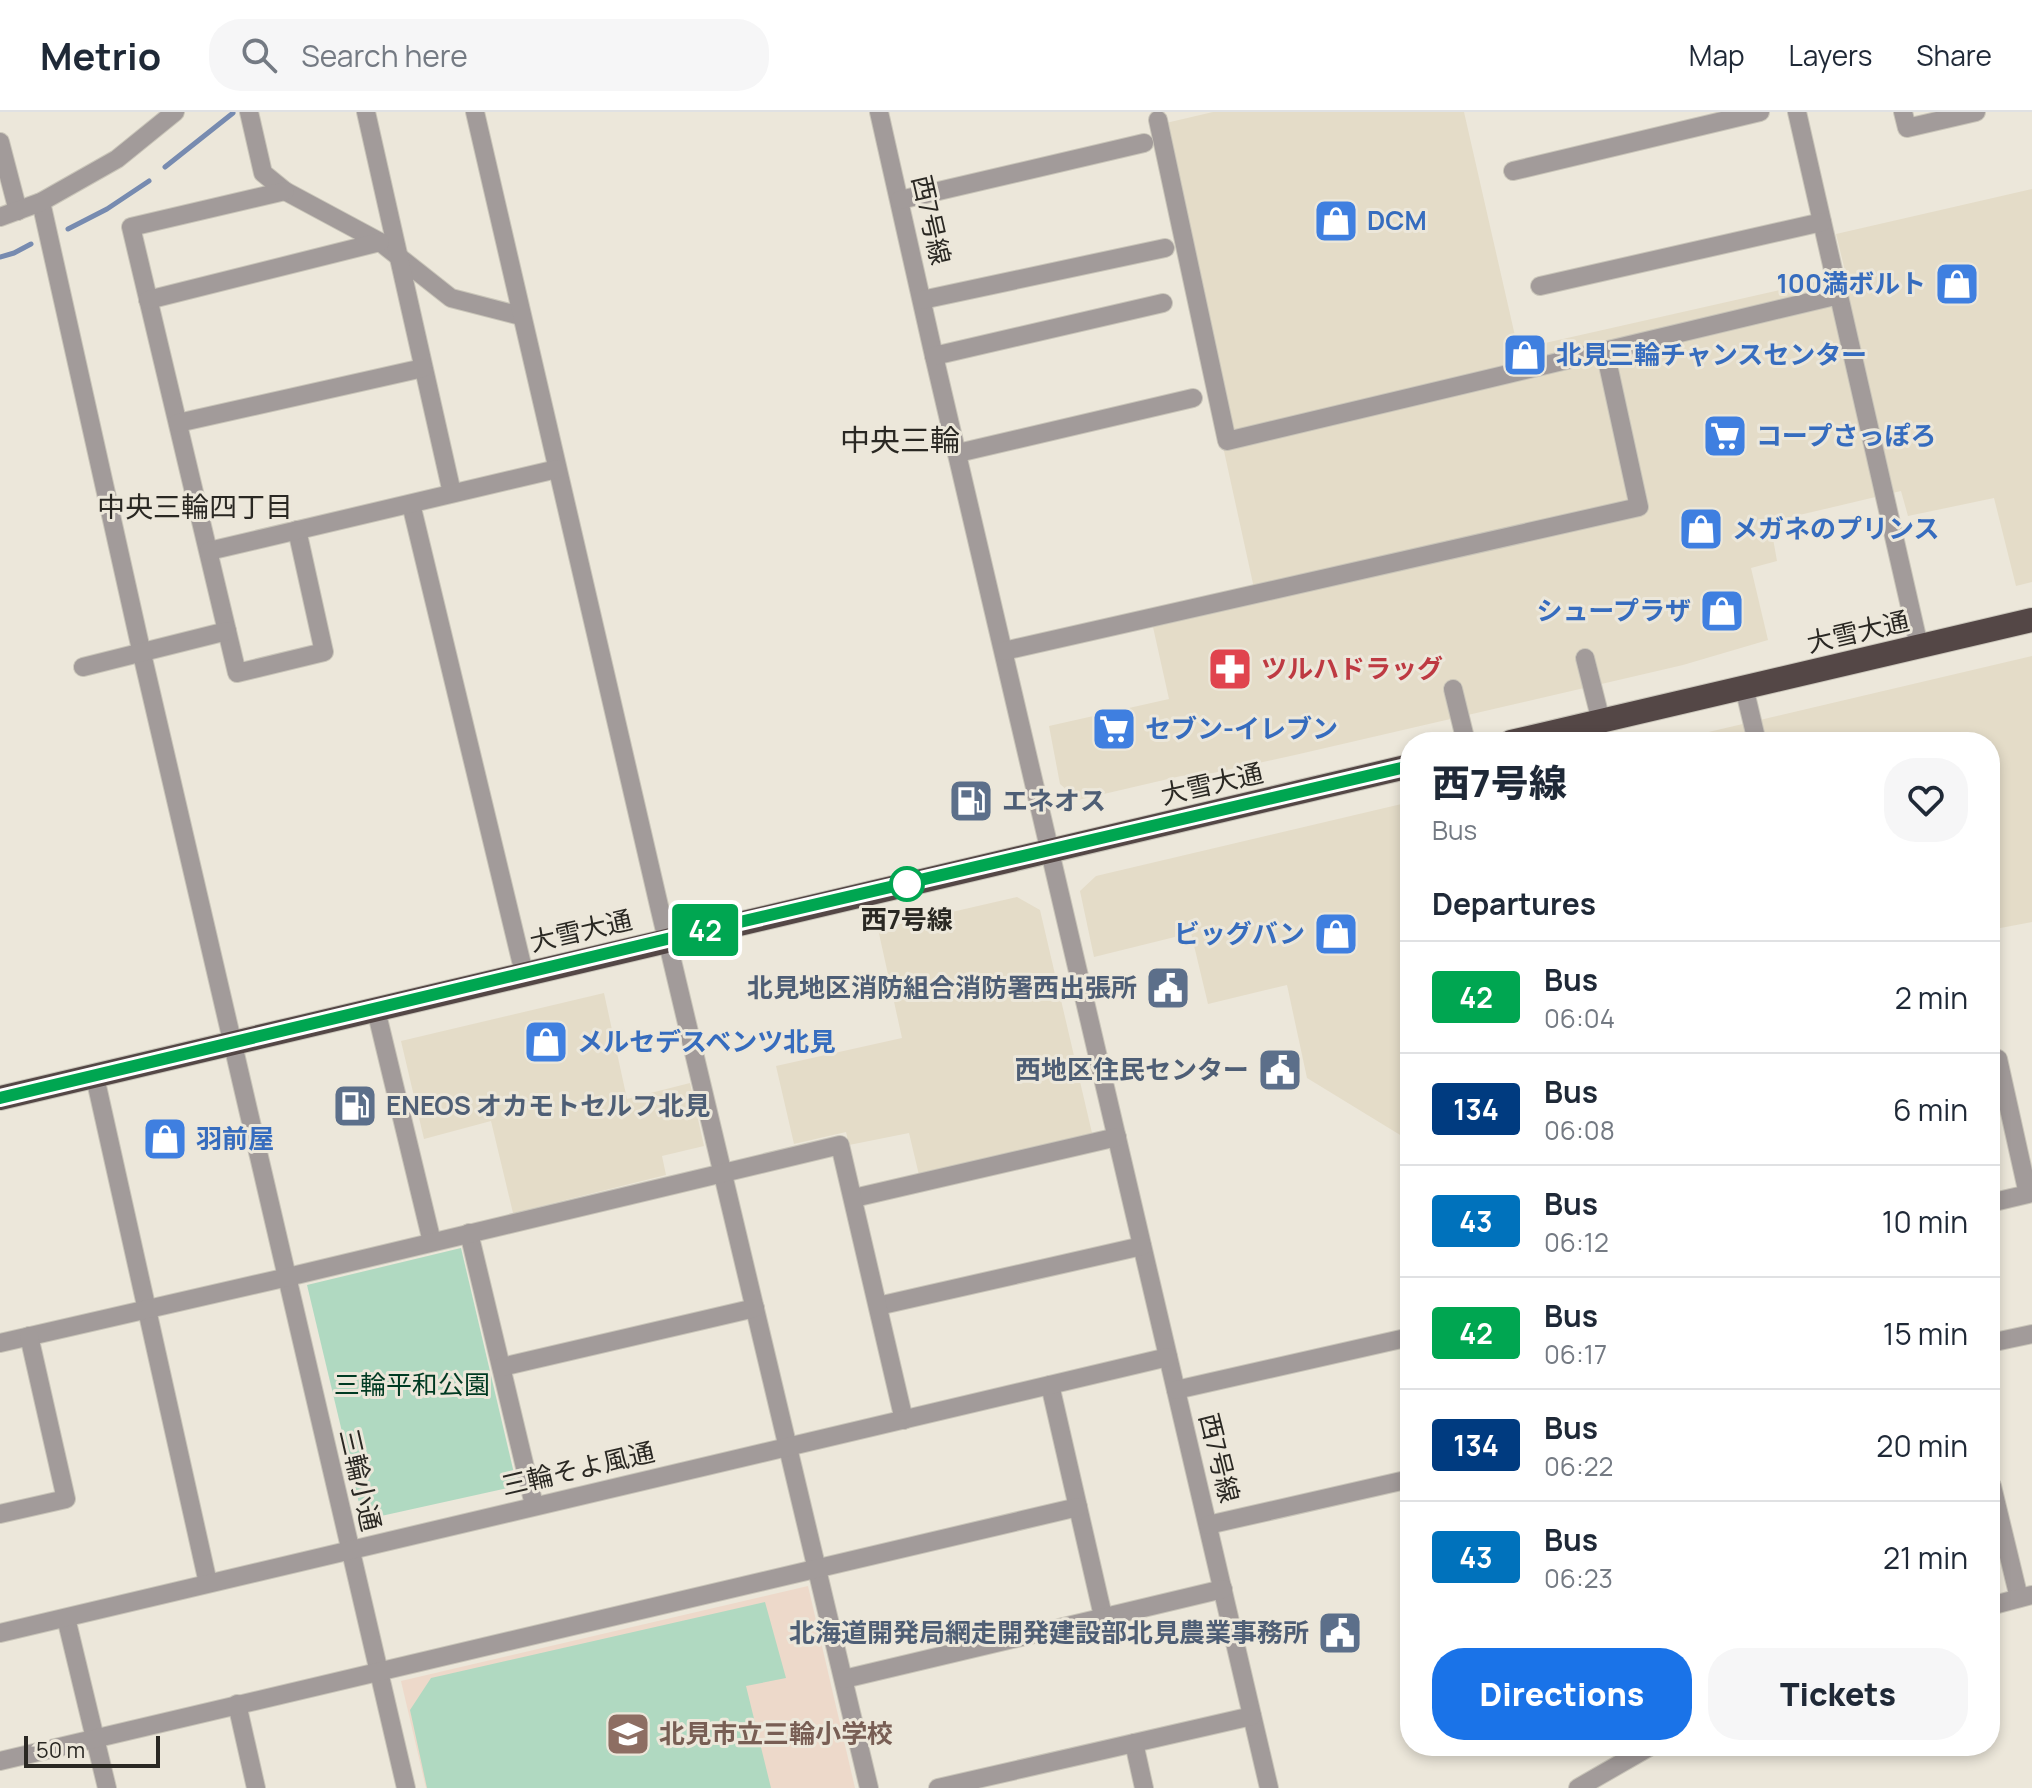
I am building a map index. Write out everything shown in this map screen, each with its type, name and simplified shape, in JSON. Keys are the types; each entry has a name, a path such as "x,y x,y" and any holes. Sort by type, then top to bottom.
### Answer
{"highway":[{"name":"大雪大通","path":"1554,732 2032,620"},
{"name":"大雪大通","path":"0,1098 1400,768"}],"street":[{"path":"0,142 9,214 41,202 117,159 175,112"},
{"path":"249,112 263,173 285,191 380,242 451,298 521,316"},
{"path":"366,112 452,493"},
{"path":"475,112 722,1174 869,1788"},
{"name":"西7号線","path":"879,112 1269,1788"},
{"path":"1513,171 1760,112"},
{"path":"1797,112 1919,646"},
{"path":"1903,112 1907,128 1976,112"},
{"path":"1158,120 1227,441 1839,295"},
{"path":"900,200 1144,143"},
{"path":"285,191 131,227 237,673 324,652 297,530"},
{"name":"三輪小通","path":"41,202 142,654 406,1788"},
{"path":"1540,286 1822,222"},
{"path":"148,300 380,242"},
{"path":"922,300 1165,248"},
{"path":"934,356 1163,303"},
{"path":"1004,651 1639,507 1605,351"},
{"path":"178,423 423,368"},
{"path":"958,453 1193,398"},
{"path":"209,551 557,469"},
{"path":"411,504 524,973"},
{"path":"83,667 227,631"},
{"path":"1585,658 1601,721"},
{"path":"1744,687 1755,732"},
{"path":"1453,689 1464,732"},
{"path":"376,1010 432,1242"},
{"path":"2000,1068 2028,1194 2000,1201"},
{"path":"95,1077 208,1583"},
{"path":"854,1198 1117,1137"},
{"path":"0,1343 840,1145 904,1420"},
{"path":"469,1233 534,1505"},
{"path":"878,1306 1142,1246"},
{"path":"502,1367 755,1308"},
{"path":"2000,1341 2032,1334"},
{"path":"0,1514 66,1499 29,1336"},
{"path":"1176,1390 1400,1339"},
{"name":"三輪そよ風通","path":"0,1633 1168,1357"},
{"path":"1050,1385 1103,1616"},
{"path":"1208,1525 1400,1481"},
{"path":"0,1761 1078,1507"},
{"path":"2000,1512 2026,1596 2000,1603"},
{"path":"844,1679 1223,1589"},
{"path":"66,1618 107,1788"},
{"path":"237,1704 256,1788"},
{"path":"938,1788 1252,1716"},
{"path":"1134,1743 1144,1788"},
{"path":"1578,1788 1634,1756"}],"shaded area":[{"path":"1213,112 1464,112 1518,349 1846,275 1836,234 2032,189 2032,582 2016,586 1994,498 1908,516 1901,491 1770,522 1777,561 1751,568 1768,640 1683,665 1295,755 1213,773 1181,776 1078,800 1060,784 1049,726 1169,699 1153,627 1257,602 1153,126"},
{"path":"2032,656 2032,922 2000,928 2000,732 1709,732"},
{"path":"1400,804 1400,1135 1307,1078 1287,985 1208,1004 1191,933 1094,957 1080,891 1096,876"},
{"path":"1017,897 1040,910 1092,1133 919,1175 909,1133 849,1145 846,1132 794,1144 776,1066 902,1038 878,929"},
{"path":"604,993 627,1099 690,1083 704,1146 662,1156 666,1175 513,1213 491,1121 424,1139 401,1041"},
{"name":"北見市立三輪小学校","path":"808,1586 855,1788 426,1788 401,1681"}],"green space":[{"name":"三輪平和公園","path":"461,1248 517,1486 363,1520 307,1285"},
{"name":"北見市立三輪小学校","path":"765,1602 786,1678 746,1686 771,1788 427,1788 410,1710 431,1678"}],"waterway":[{"path":"165,167 233,113"},
{"path":"68,229 107,209 149,181"},
{"path":"0,257 31,244"}],"bus line":[{"name":"42","path":"0,1098 1400,768"}],"place":[{"name":"DCM","path":"1336,221"},
{"name":"100満ボルト","path":"1957,284"},
{"name":"北見三輪チャンスセンター","path":"1525,355"},
{"name":"コープさっぽろ","path":"1725,436"},
{"name":"メガネのプリンス","path":"1701,529"},
{"name":"シュープラザ","path":"1722,611"},
{"name":"ツルハドラッグ","path":"1230,669"},
{"name":"セブン-イレブン","path":"1114,729"},
{"name":"エネオス","path":"971,801"},
{"name":"西7号線","path":"907,884"},
{"name":"ビッグバン","path":"1336,934"},
{"name":"北見地区消防組合消防署西出張所","path":"1168,988"},
{"name":"メルセデスベンツ北見","path":"546,1042"},
{"name":"西地区住民センター","path":"1280,1070"},
{"name":"ENEOS オカモトセルフ北見","path":"355,1106"},
{"name":"羽前屋","path":"165,1139"},
{"name":"北海道開発局網走開発建設部北見農業事務所","path":"1340,1633"},
{"name":"北見市立三輪小学校","path":"628,1734"}],"district":[{"name":"中央三輪","path":"900,441"},
{"name":"中央三輪四丁目","path":"195,507"}]}
